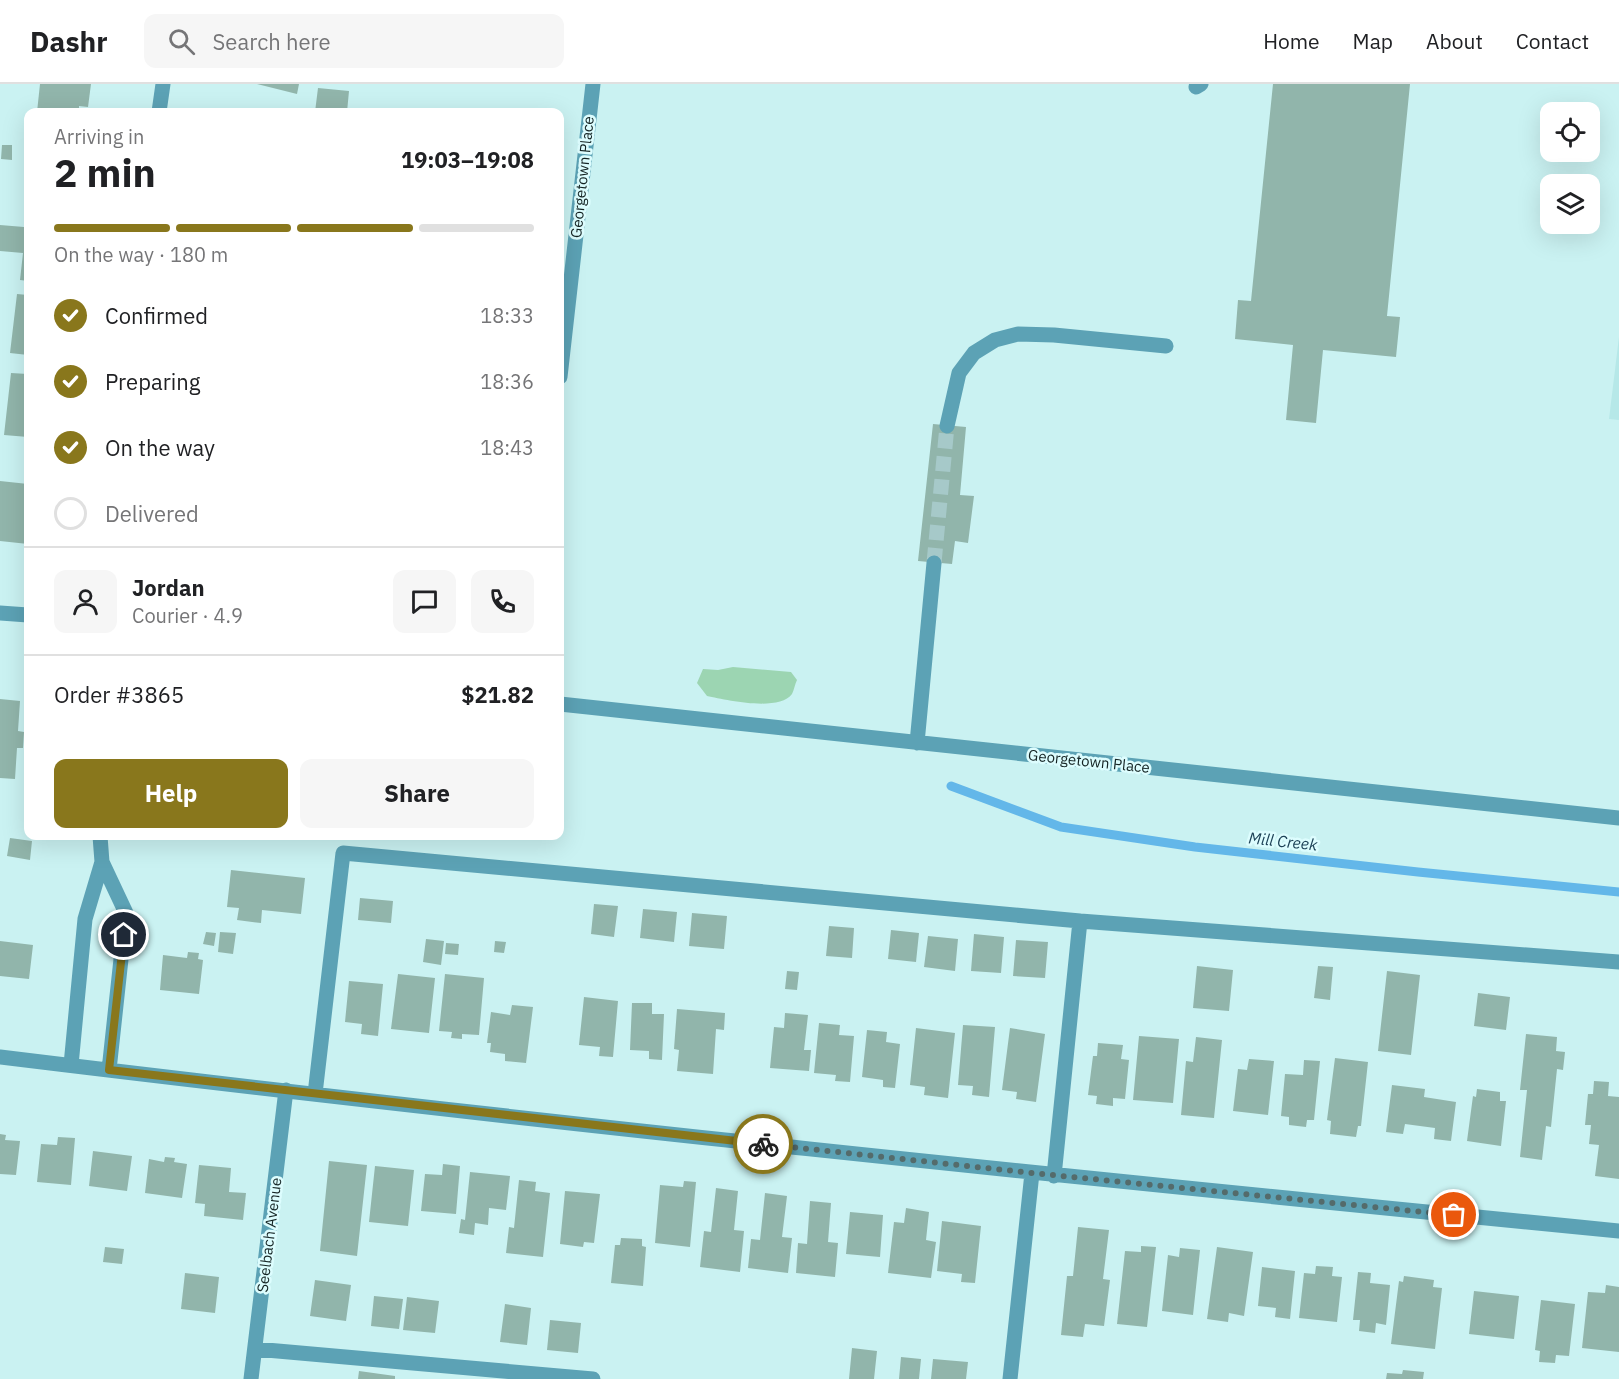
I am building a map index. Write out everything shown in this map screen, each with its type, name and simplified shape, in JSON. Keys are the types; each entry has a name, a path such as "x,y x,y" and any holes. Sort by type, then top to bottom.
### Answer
{"street":[{"path":"160,108 163,84"},
{"name":"Georgetown Place","path":"564,341 593,84"},
{"path":"947,426 959,374 974,353 995,340 1018,334 1054,335 1166,346"},
{"path":"917,742 934,563"},
{"path":"0,613 24,615"},
{"name":"Georgetown Place","path":"564,704 1619,818"},
{"path":"100,840 102,862 126,913 109,1070"},
{"path":"315,1094 343,853 1080,921 1619,962"},
{"path":"70,1065 85,919 102,862"},
{"path":"1054,1176 1080,921"},
{"path":"0,1057 1054,1176 1619,1231"},
{"name":"Seelbach Avenue","path":"252,1379 286,1090"},
{"path":"1010,1379 1032,1173"},
{"path":"255,1349 593,1379"}],"shaded area":[{"path":"1619,337 1619,420 1609,419"}],"green space":[{"path":"733,667 791,672 797,680 792,694 785,699 764,704 707,696 697,683 703,669 718,670"}],"building":[{"path":"40,84 91,84 88,107 37,108"},
{"path":"257,84 299,84 297,94"},
{"path":"1273,84 1410,84 1387,316 1400,317 1396,357 1323,350 1316,423 1286,420 1293,345 1235,339 1238,300 1251,301"},
{"path":"318,88 349,91 347,108 316,108"},
{"path":"2,145 12,145 12,160 1,159"},
{"path":"0,225 24,227 24,280 20,280 23,253 0,251"},
{"path":"17,294 24,295 24,355 10,353"},
{"path":"11,373 24,374 24,437 4,435"},
{"path":"933,424 966,427 960,495 974,496 968,543 955,541 952,564 918,561"},
{"path":"0,481 24,484 24,544 0,541"},
{"path":"0,699 20,701 18,731 24,732 23,748 17,748 15,779 0,778"},
{"path":"10,838 32,841 30,860 7,856"},
{"path":"231,870 305,878 301,914 262,910 261,923 237,920 239,908 227,907"},
{"path":"360,898 393,901 391,923 358,920"},
{"path":"594,904 618,906 614,937 591,934"},
{"path":"643,909 677,912 674,942 640,938"},
{"path":"692,913 727,916 724,949 689,946"},
{"path":"829,926 854,928 852,958 826,956"},
{"path":"891,930 919,933 916,962 888,959"},
{"path":"206,932 216,933 214,946 203,944"},
{"path":"220,932 236,933 233,954 218,952"},
{"path":"974,934 1004,937 1001,973 971,971"},
{"path":"928,936 958,939 955,971 924,967"},
{"path":"426,939 444,941 441,965 423,962"},
{"path":"1016,940 1048,942 1045,978 1013,976"},
{"path":"0,941 33,945 29,979 0,976"},
{"path":"495,941 506,942 504,953 494,952"},
{"path":"446,943 459,944 458,955 445,954"},
{"path":"188,952 199,953 198,959 203,960 199,994 160,990 163,955 187,958"},
{"path":"1197,966 1233,970 1229,1011 1193,1008"},
{"path":"1318,966 1333,967 1330,1000 1314,998"},
{"path":"787,971 799,972 797,990 785,989"},
{"path":"1387,971 1420,975 1411,1055 1378,1051"},
{"path":"398,974 435,978 429,1033 391,1029"},
{"path":"445,974 484,978 479,1035 462,1034 462,1039 451,1038 452,1032 439,1031"},
{"path":"349,981 383,984 378,1036 361,1034 362,1024 345,1022"},
{"path":"1478,993 1510,997 1506,1030 1474,1026"},
{"path":"584,997 618,1001 613,1057 599,1056 600,1047 579,1045"},
{"path":"632,1003 652,1003 652,1014 664,1014 662,1060 649,1059 649,1051 630,1050"},
{"path":"512,1005 533,1007 526,1063 505,1061 505,1054 490,1052 491,1043 487,1043 491,1012 510,1015"},
{"path":"677,1009 725,1013 724,1030 716,1029 713,1074 677,1071 679,1050 674,1049"},
{"path":"785,1013 808,1015 804,1050 811,1050 809,1071 770,1068 774,1027 784,1028"},
{"path":"819,1023 840,1025 839,1035 854,1036 850,1082 835,1081 836,1075 814,1073"},
{"path":"963,1025 995,1027 989,1097 972,1095 973,1086 958,1085"},
{"path":"916,1028 955,1033 948,1098 924,1095 925,1087 910,1085"},
{"path":"1010,1028 1045,1034 1036,1102 1016,1099 1017,1092 1002,1090"},
{"path":"867,1030 887,1032 886,1042 900,1044 895,1088 883,1087 883,1080 862,1077"},
{"path":"1526,1034 1557,1037 1556,1051 1565,1052 1563,1070 1557,1069 1551,1127 1546,1126 1542,1160 1520,1157 1527,1090 1520,1090"},
{"path":"1139,1036 1179,1039 1173,1103 1133,1100"},
{"path":"1196,1037 1222,1040 1214,1118 1181,1115 1186,1061 1193,1062"},
{"path":"1098,1043 1123,1045 1121,1059 1129,1060 1125,1099 1113,1098 1113,1106 1096,1104 1097,1096 1088,1095 1093,1056 1097,1056"},
{"path":"1335,1058 1368,1062 1361,1126 1358,1126 1356,1137 1330,1134 1331,1121 1327,1120"},
{"path":"1249,1059 1274,1061 1268,1115 1233,1111 1238,1069 1247,1070"},
{"path":"1304,1060 1320,1061 1314,1120 1307,1120 1306,1127 1289,1125 1289,1117 1281,1116 1285,1074 1303,1075"},
{"path":"1594,1081 1609,1082 1608,1096 1619,1097 1619,1179 1595,1176 1599,1145 1589,1144 1591,1125 1585,1125 1588,1094 1593,1094"},
{"path":"1392,1085 1425,1089 1424,1097 1456,1102 1451,1141 1434,1139 1435,1128 1405,1124 1403,1134 1386,1132"},
{"path":"1477,1089 1500,1092 1500,1101 1506,1101 1501,1146 1467,1141 1473,1096 1476,1097"},
{"path":"0,1134 6,1135 5,1140 20,1141 16,1175 0,1174"},
{"path":"58,1137 75,1138 71,1185 37,1182 41,1144 57,1145"},
{"path":"93,1151 132,1156 127,1191 89,1186"},
{"path":"165,1157 175,1158 174,1162 187,1164 182,1198 145,1193 149,1159 164,1162"},
{"path":"329,1161 367,1165 357,1256 320,1251"},
{"path":"443,1164 460,1166 456,1214 421,1211 425,1174 442,1175"},
{"path":"199,1165 231,1168 229,1192 246,1193 243,1220 204,1216 205,1204 195,1203"},
{"path":"375,1166 414,1170 408,1226 369,1222"},
{"path":"470,1172 510,1176 506,1210 489,1208 488,1225 475,1223 474,1235 459,1233 461,1219 465,1220"},
{"path":"519,1180 536,1182 535,1191 550,1193 543,1257 506,1253 509,1227 514,1228"},
{"path":"684,1181 696,1182 690,1247 655,1243 660,1185 683,1187"},
{"path":"716,1188 738,1191 734,1230 744,1231 740,1272 700,1267 704,1231 711,1232"},
{"path":"565,1191 600,1194 594,1243 584,1242 583,1247 560,1244"},
{"path":"765,1193 787,1196 782,1237 792,1238 788,1273 748,1268 751,1239 760,1240"},
{"path":"810,1201 831,1203 828,1242 838,1243 835,1277 796,1273 798,1243 807,1244"},
{"path":"906,1208 929,1212 926,1240 936,1242 931,1278 888,1273 894,1222 904,1223"},
{"path":"850,1212 883,1215 880,1257 846,1254"},
{"path":"942,1221 981,1226 975,1283 961,1282 962,1274 937,1271"},
{"path":"1078,1227 1109,1230 1103,1279 1110,1280 1104,1326 1085,1324 1083,1337 1061,1335 1067,1276 1073,1276"},
{"path":"621,1238 642,1239 642,1246 646,1247 643,1286 611,1283 615,1245 620,1245"},
{"path":"1141,1246 1156,1247 1147,1327 1117,1324 1125,1251 1141,1252"},
{"path":"105,1247 124,1249 122,1264 103,1262"},
{"path":"1217,1247 1253,1252 1244,1316 1229,1313 1228,1322 1207,1319"},
{"path":"1180,1248 1200,1250 1193,1315 1162,1311 1168,1255 1179,1257"},
{"path":"1316,1266 1333,1267 1332,1276 1342,1277 1337,1322 1299,1318 1304,1273 1315,1274"},
{"path":"1262,1267 1295,1271 1290,1319 1275,1317 1276,1308 1258,1306"},
{"path":"1358,1272 1371,1273 1370,1283 1390,1285 1386,1325 1376,1323 1375,1333 1359,1331 1360,1320 1353,1320"},
{"path":"185,1273 219,1277 215,1313 181,1309"},
{"path":"1404,1276 1434,1280 1433,1287 1442,1288 1435,1349 1391,1344 1399,1281 1403,1282"},
{"path":"315,1280 351,1285 346,1321 310,1316"},
{"path":"1606,1285 1619,1287 1619,1352 1582,1348 1588,1292 1605,1293"},
{"path":"1474,1291 1519,1296 1514,1339 1469,1334"},
{"path":"374,1296 403,1299 399,1329 371,1326"},
{"path":"407,1297 439,1301 435,1333 403,1330"},
{"path":"1541,1300 1575,1304 1569,1356 1556,1355 1555,1363 1539,1362 1540,1351 1535,1350"},
{"path":"505,1304 531,1308 527,1345 500,1342"},
{"path":"550,1320 581,1323 578,1353 547,1350"},
{"path":"852,1348 877,1351 874,1379 849,1379"},
{"path":"901,1357 921,1359 919,1379 899,1379"},
{"path":"933,1359 968,1362 966,1379 931,1379"},
{"path":"1403,1370 1424,1372 1423,1379 1386,1379 1387,1373 1402,1374"},
{"path":"359,1371 395,1376 395,1379 358,1379"}],"waterway":[{"name":"Mill Creek","path":"951,786 1061,827 1195,847 1619,892"}],"tunnel":[{"path":"934,563 947,426"}],"way so far":[{"path":"763,1144 1454,1215"}],"route":[{"path":"124,935 109,1070 763,1144"}]}
